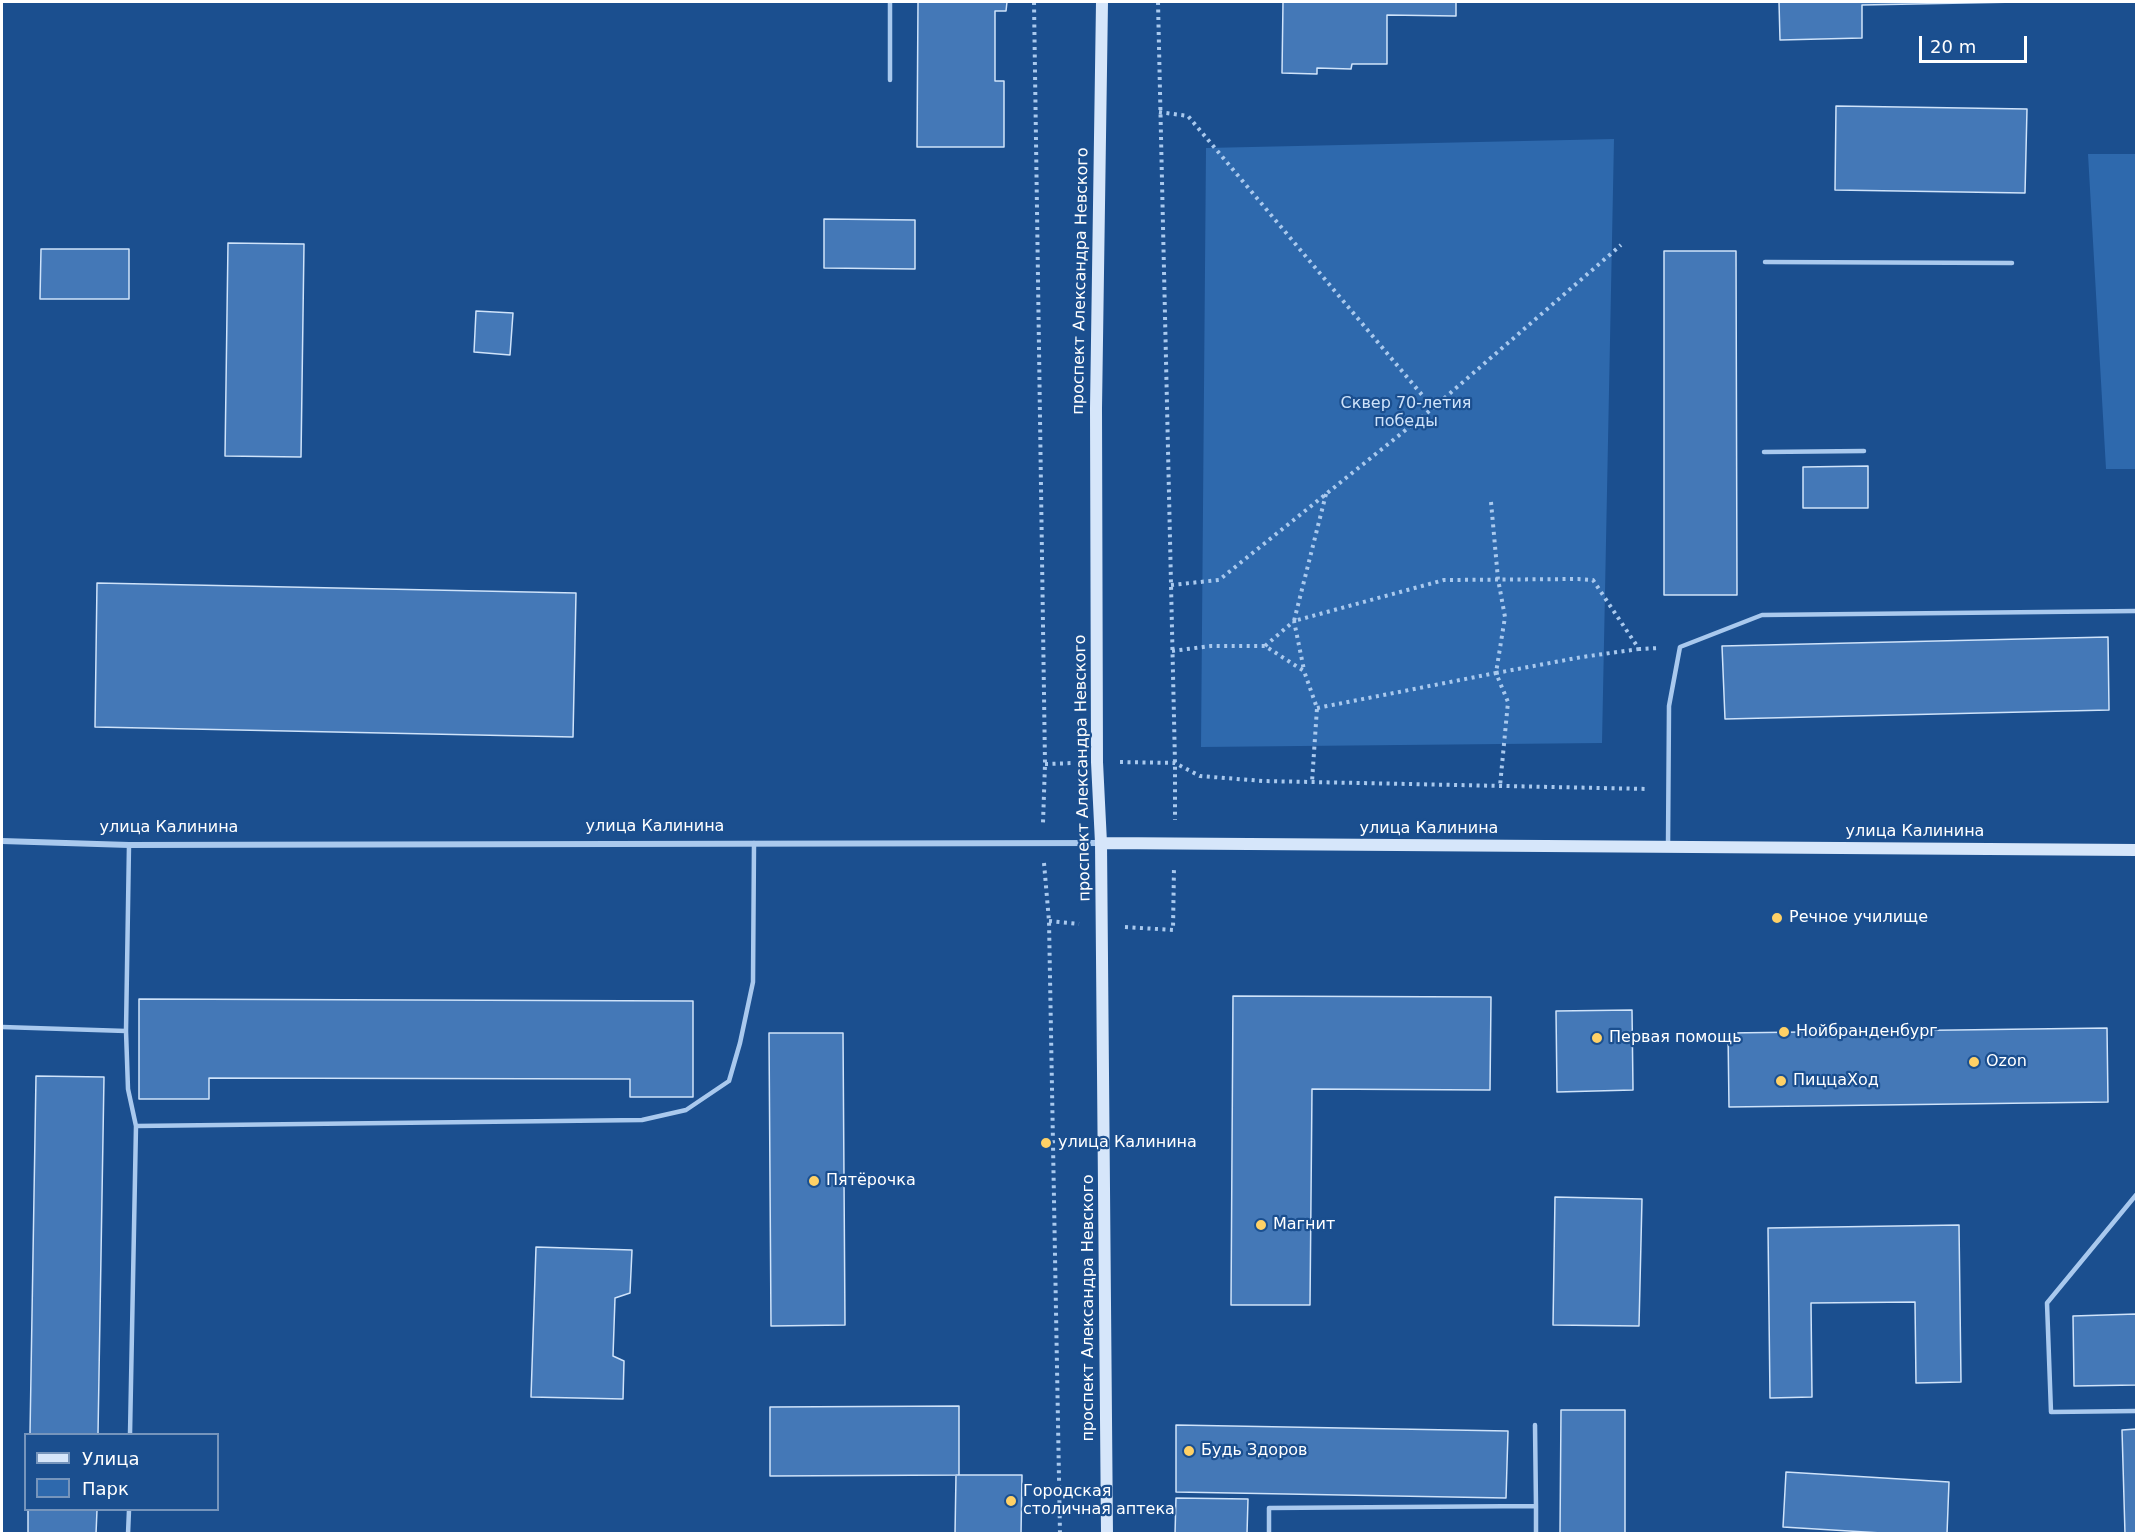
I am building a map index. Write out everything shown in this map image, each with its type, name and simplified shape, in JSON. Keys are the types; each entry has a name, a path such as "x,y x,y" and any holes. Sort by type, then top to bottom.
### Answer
{"main road":[{"name":"проспект Александра Невского","path":"1102,2 1096,408 1097,750 1101,843 1107,1533"},
{"name":"улица Калинина","path":"1101,843 2136,850"}],"street":[{"name":"улица Калинина","path":"2,842 129,844 1101,843"}],"lane":[{"path":"890,2 890,80"},
{"path":"1765,262 2012,263"},
{"path":"1764,452 1864,451"},
{"path":"1668,847 1669,706 1680,647 1762,615 2136,611"},
{"path":"136,1126 642,1120 687,1110 729,1081 740,1043 753,982 754,843"},
{"path":"129,844 126,1031 128,1089 136,1126 130,1433"},
{"path":"2,1028 126,1031"},
{"path":"2136,1195 2048,1303 2051,1412 2136,1411"},
{"path":"1535,1425 1536,1533"},
{"path":"1269,1533 1269,1508 1536,1506"},
{"path":"128,1533 129,1511"}],"path":[{"path":"1034,2 1045,765"},
{"path":"1158,2 1175,763 1200,776 1263,781 1669,789"},
{"path":"1159,112 1188,116 1433,408"},
{"path":"1171,585 1219,580 1433,408 1621,245"},
{"path":"1312,782 1317,708 1304,671 1294,621 1326,494"},
{"path":"1491,502 1498,579 1505,617 1496,673 1508,702 1500,786"},
{"path":"1265,646 1294,621 1444,580 1498,579 1593,580 1639,649"},
{"path":"1172,651 1211,646 1265,646 1304,671"},
{"path":"1317,708 1582,657 1639,649 1680,647"},
{"path":"1049,921 1060,1533"}],"green space":[{"name":"Сквер 70-летия победы","path":"1614,139 1602,743 1201,747 1206,148"},
{"path":"2088,154 2136,154 2136,469 2106,469"}],"building":[{"path":"918,2 1007,2 1006,11 995,11 995,81 1004,81 1004,147 917,147"},
{"path":"1283,2 1456,2 1456,16 1387,15 1387,64 1352,64 1351,69 1317,68 1317,74 1282,73"},
{"path":"1779,2 2018,2 1862,5 1862,38 1780,40"},
{"path":"1836,106 2027,109 2025,193 1835,190"},
{"path":"824,219 915,220 915,269 824,268"},
{"path":"228,243 304,244 301,457 225,456"},
{"path":"41,249 129,249 129,299 40,299"},
{"path":"1664,251 1736,251 1737,595 1664,595"},
{"path":"476,311 513,313 510,355 474,352"},
{"path":"1868,466 1868,508 1803,508 1803,467"},
{"path":"97,583 576,593 573,737 95,727"},
{"path":"2108,637 2109,710 1725,719 1722,646"},
{"path":"1233,996 1491,997 1490,1090 1312,1089 1310,1305 1231,1305"},
{"path":"139,999 693,1001 693,1097 630,1097 630,1079 209,1078 209,1099 139,1099"},
{"path":"1632,1010 1633,1090 1557,1092 1556,1011"},
{"path":"2107,1028 2108,1102 1729,1107 1728,1033"},
{"path":"769,1033 843,1033 845,1325 771,1326"},
{"path":"36,1076 104,1077 98,1433 30,1433"},
{"path":"1555,1197 1642,1199 1639,1326 1553,1325"},
{"path":"1959,1225 1961,1382 1916,1383 1915,1302 1811,1303 1812,1397 1770,1398 1768,1228"},
{"path":"536,1247 632,1250 630,1293 615,1298 613,1356 624,1361 623,1399 531,1397"},
{"path":"2136,1314 2136,1385 2074,1386 2073,1316"},
{"path":"959,1406 959,1475 770,1476 770,1407"},
{"path":"1561,1410 1625,1410 1625,1534 1560,1534"},
{"path":"1176,1425 1508,1431 1506,1498 1176,1492"},
{"path":"2136,1429 2136,1534 2125,1534 2122,1430"},
{"path":"1786,1472 1949,1482 1947,1534 1898,1534 1783,1527"},
{"path":"956,1475 1022,1475 1021,1534 955,1534"},
{"path":"1176,1498 1248,1499 1247,1534 1175,1534"},
{"path":"28,1511 97,1511 96,1534 28,1534"}],"place":[{"name":"Речное училище","path":"1777,918"},
{"name":"Нойбранденбург","path":"1784,1032"},
{"name":"Первая помощь","path":"1597,1038"},
{"name":"Ozon","path":"1974,1062"},
{"name":"ПиццаХод","path":"1781,1081"},
{"name":"улица Калинина","path":"1046,1143"},
{"name":"Пятёрочка","path":"814,1181"},
{"name":"Магнит","path":"1261,1225"},
{"name":"Будь Здоров","path":"1189,1451"},
{"name":"Городская столичная аптека","path":"1011,1501"}]}
